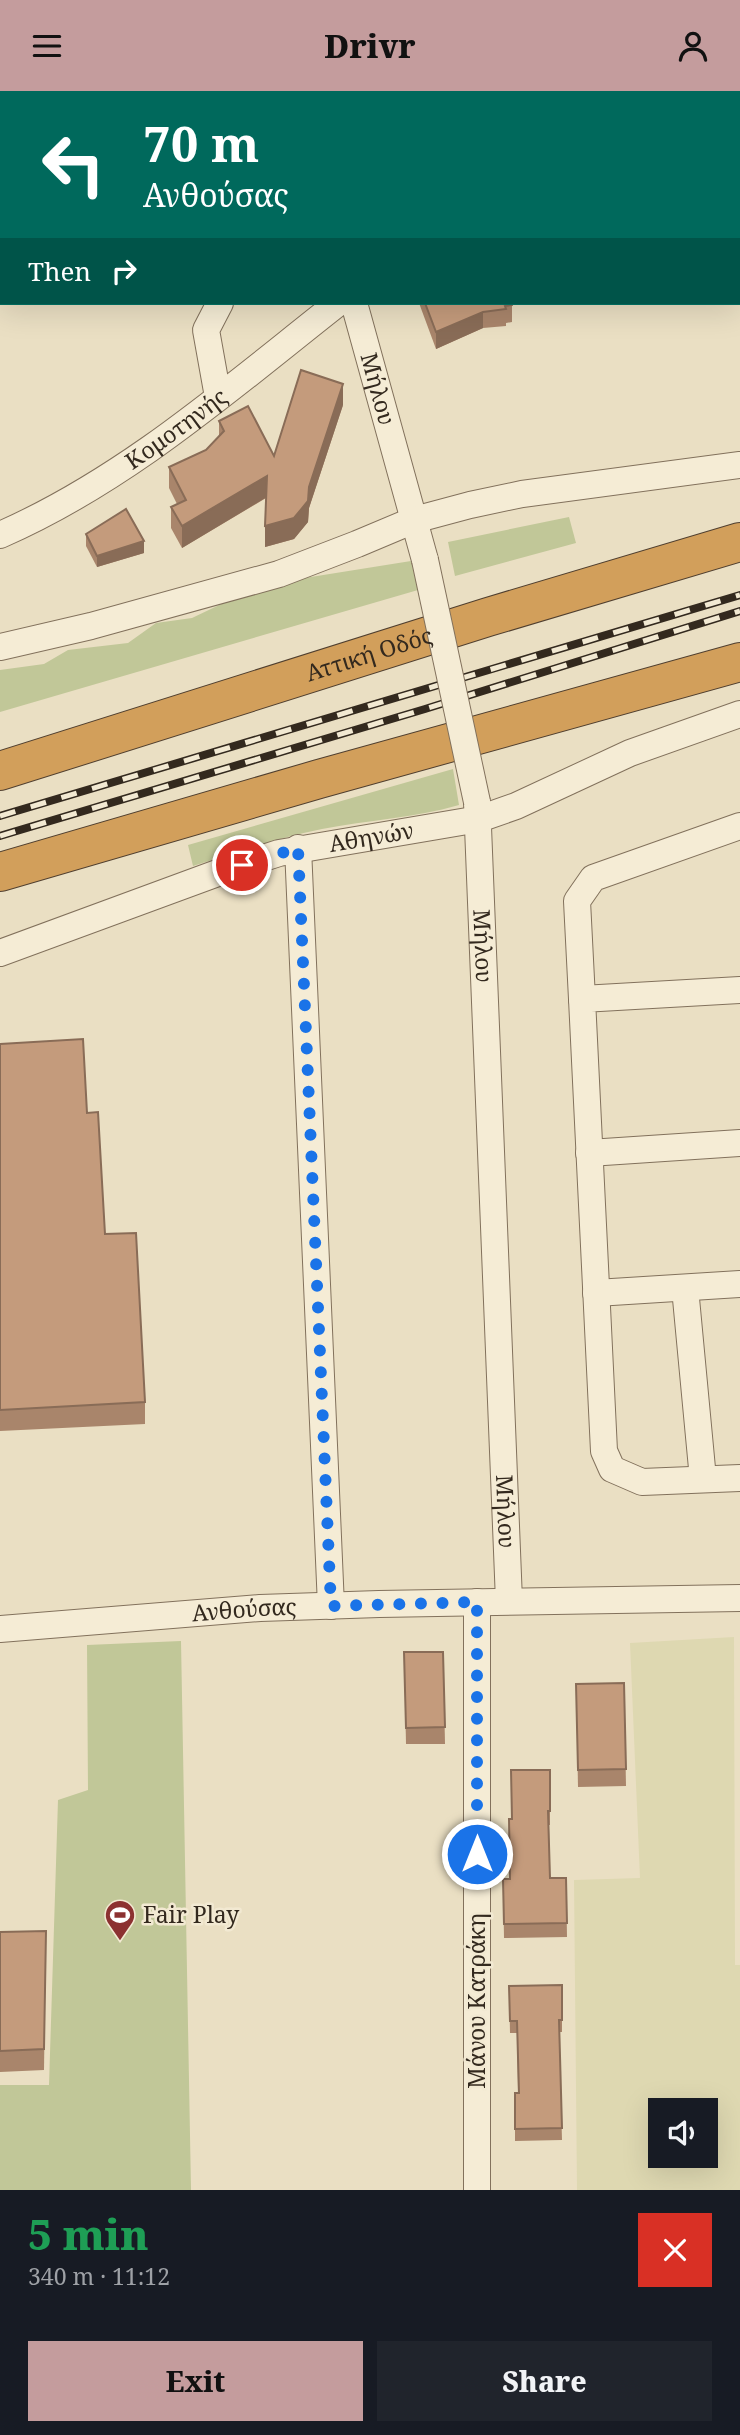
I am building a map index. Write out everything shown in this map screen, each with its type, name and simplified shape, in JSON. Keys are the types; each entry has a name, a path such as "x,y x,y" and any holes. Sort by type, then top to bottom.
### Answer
{"highway":[{"name":"Αττική Οδός","path":"0,771 488,617 740,542"},
{"path":"0,872 319,779 740,662"},
{"path":"0,895 245,810 319,779"}],"street":[{"path":"218,397 206,330 219,305"},
{"name":"Μήλου","path":"355,305 425,559 478,810 509,1601"},
{"name":"Κομοτηνής","path":"0,535 58,508 130,463 218,397 326,307"},
{"path":"0,647 92,626 279,574 414,520 522,494 740,465"},
{"name":"Αθηνών","path":"0,953 223,871 298,848 478,810 516,806 630,753 740,714"},
{"path":"740,826 593,878 577,901 604,1451 612,1469 642,1482 740,1478"},
{"path":"298,848 331,1606"},
{"path":"582,999 740,990"},
{"path":"589,1153 740,1143"},
{"path":"596,1293 740,1285"},
{"path":"685,1288 703,1479"},
{"name":"Ανθούσας","path":"0,1629 178,1613 331,1606 740,1598"},
{"name":"Μάνου Κατράκη","path":"477,1602 477,2190"}],"shaded area":[{"path":"734,1637 735,1965 740,1965 740,2190 577,2190 574,1880 640,1878 630,1643"}],"green space":[{"path":"569,517 576,543 455,576 448,542"},
{"path":"411,561 418,590 0,712 0,670 44,664 68,650 128,643 156,623 192,618 236,597 292,580"},
{"path":"453,769 459,805 306,833 193,866 188,845"},
{"name":"Fair Play","path":"181,1641 191,2190 0,2190 0,2085 49,2085 58,1800 88,1790 87,1645"}],"building":[{"path":"426,305 512,305 505,306 506,309 483,312 436,332"},
{"path":"301,370 343,384 309,487 308,501 294,518 265,526 267,476 182,526 171,507 186,500 169,467 206,450 224,431 219,421 248,406 274,456"},
{"path":"126,509 144,541 97,556 86,534"},
{"path":"83,1039 87,1113 98,1112 105,1234 136,1233 145,1402 0,1410 0,1044"},
{"path":"404,1652 443,1652 445,1727 406,1728"},
{"path":"624,1683 626,1769 578,1770 576,1684"},
{"path":"511,1770 550,1770 550,1878 566,1878 567,1923 504,1924 503,1879 510,1879"},
{"path":"46,1931 44,2049 0,2051 0,1932"},
{"path":"562,1985 562,2020 559,2020 562,2128 515,2129 515,2093 519,2093 517,2021 510,2021 509,1986"}],"railway":[{"path":"0,816 740,595"},
{"path":"0,836 425,709 740,611"}],"place":[{"name":"Fair Play","path":"120,1942"}],"route":[{"path":"242,865 298,848 331,1606 477,1602 477,1854"}]}
